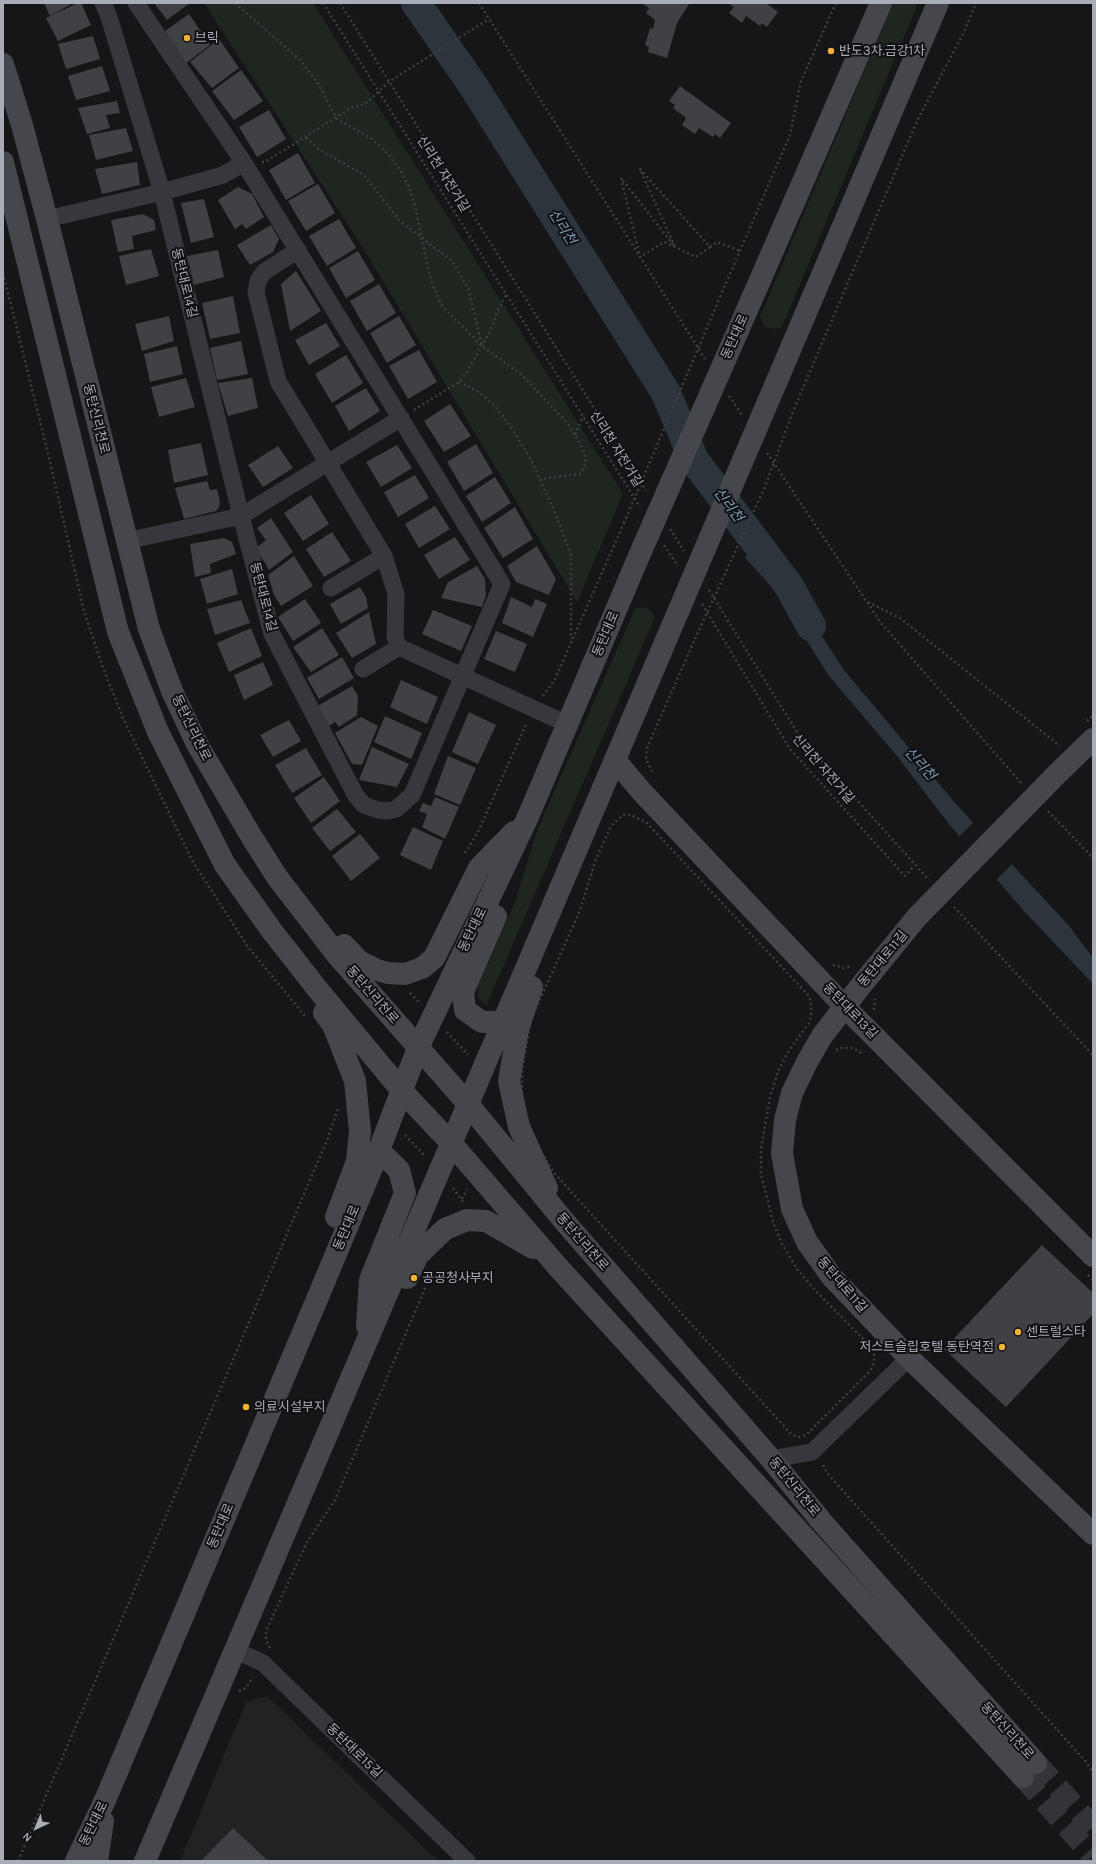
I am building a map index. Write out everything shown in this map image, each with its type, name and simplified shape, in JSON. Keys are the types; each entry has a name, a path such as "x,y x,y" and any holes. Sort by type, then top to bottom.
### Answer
{"main road":[{"name":"동탄대로","path":"76,1861 106,1798 315,1304 376,1158 418,1048 527,819 642,549 881,3"},
{"path":"145,1861 938,3"},
{"name":"동탄신리천로","path":"3,64 22,125 47,220 149,629 172,691 197,744 250,836 277,877 307,917 418,1048 468,1104 564,1221 771,1458 822,1522 1030,1770 557,1266 451,1143 402,1091 319,991 272,931 226,865 183,785 158,732 118,632 3,162"},
{"name":"동탄대로11길","path":"1093,739 917,917 822,1036 806,1062 792,1093 785,1120 782,1153 792,1209 807,1242 832,1277 909,1358 1093,1534"},
{"name":"동탄대로13길","path":"614,760 642,792 845,1007 1093,1256"},
{"path":"250,836 279,858 312,905 359,961 377,970 388,973 405,974 422,968 434,958 479,868 527,819"},
{"path":"503,1022 482,1022 465,1010 463,992 508,887 527,819"},
{"path":"564,1221 519,1127 509,1081 518,1029 544,954 574,855"},
{"path":"272,931 293,972 333,1025 355,1081 360,1130 357,1161 329,1234 315,1304"},
{"path":"367,1341 370,1280 405,1193 399,1170 387,1158 376,1158"},
{"path":"367,1341 395,1305 418,1255 445,1230 467,1220 486,1221 522,1240 557,1266"},
{"path":"97,1861 106,1798"}],"street":[{"name":"동탄대로14길","path":"103,3 109,17 162,192 241,516 272,634 356,796 364,805 378,810 388,811 396,809 412,795 502,584 244,163 136,3"},
{"path":"47,220 162,192 223,175 244,163"},
{"path":"298,250 264,272 258,281 256,292 278,381 384,556 396,594 395,637 399,647 567,724"},
{"path":"126,541 241,516 401,418"},
{"path":"330,588 384,556"},
{"path":"363,669 399,647"},
{"path":"771,1458 812,1452 909,1358"},
{"name":"동탄대로15길","path":"235,1650 263,1663 467,1861"}],"path":[{"path":"235,3 300,60 317,82 337,119 372,139 388,153 401,171 409,187 415,206 431,281 442,306 482,346 523,376 568,424 586,458 584,468 580,474 540,479"},
{"name":"신리천 자전거길","path":"323,3 642,510"},
{"path":"340,3 648,494"},
{"path":"462,857 478,832 534,708 555,679 624,522 790,135 801,81 836,3"},
{"path":"657,778 648,766 646,759 647,748 764,489 794,409 917,121 963,34 976,3"},
{"path":"244,163 265,162 337,119 352,108 365,104 380,92 390,81 489,19"},
{"path":"306,138 320,150 364,175 400,221 452,261 468,288 482,346"},
{"path":"675,247 640,169 710,247"},
{"path":"675,247 621,178 640,257 664,242 696,257 717,242 740,251"},
{"path":"401,418 459,382 467,372 491,330 497,312 507,294"},
{"path":"459,382 477,391 494,405 509,424 530,458 556,515 571,555 571,641"},
{"path":"575,436 583,416"},
{"path":"669,528 686,555"},
{"path":"663,543 680,570"},
{"path":"707,589 800,737 931,882"},
{"path":"867,602 900,618 1061,747"},
{"name":"신리천 자전거길","path":"701,604 790,749 905,876 915,865"},
{"path":"623,815 630,815 646,822 808,995 811,1001 811,1016 809,1023 788,1052 778,1071 770,1097 762,1149 761,1174 773,1222 782,1244 797,1269 814,1289 870,1346 875,1357 873,1366 869,1372 806,1435 799,1437 792,1435 556,1175 538,1148 522,1098 522,1070 531,1019 579,913 595,862 611,826 623,815"},
{"path":"953,906 1093,1055"},
{"path":"829,962 834,966 844,968 852,965"},
{"path":"18,1861 328,1138 340,1102"},
{"path":"270,1648 266,1640 266,1631 307,1542 335,1500 429,1279"},
{"path":"825,1467 827,1473 1086,1762 1093,1772"}],"shaded area":[{"path":"204,3 313,3 623,494 577,602 363,248"},
{"path":"893,3 918,3 782,327 774,329 765,327 760,317"},
{"path":"644,607 650,610 655,617 486,1006 478,997 478,986 515,902 538,828 635,609"},
{"path":"267,1696 438,1861 180,1861 246,1702"}],"water":[{"path":"703,488 789,586 844,670 956,804 1070,927 1093,958 1093,984 1024,911 948,823 897,756 829,676 776,592 694,501"}],"pier":[{"path":"702,487 705,487 752,541 744,560 693,502"},
{"path":"975,821 1013,863 995,881 958,838"}],"building":[{"path":"44,3 73,3 50,16"},
{"path":"81,3 91,25 58,41 46,18"},
{"path":"154,3 190,3 167,20"},
{"path":"641,3 689,4 677,23 667,58 648,52 649,47 645,45 650,28 653,29 655,20 646,13 649,8"},
{"path":"728,3 766,3 778,12 767,27 762,23 760,26 746,16 742,23 729,13 734,7"},
{"name":"브릭","path":"189,14 210,45 185,64 165,31"},
{"path":"93,36 100,59 66,69 58,44"},
{"path":"219,39 239,68 212,88 190,62"},
{"path":"102,66 110,91 76,100 68,76"},
{"path":"241,70 263,101 234,120 212,91"},
{"path":"680,86 731,123 720,138 715,134 713,137 699,128 695,134 682,125 686,118 673,108 675,105 669,101"},
{"path":"117,101 120,113 106,115 110,128 87,134 78,108"},
{"path":"269,110 286,139 257,157 239,127"},
{"path":"126,128 133,151 96,160 89,135"},
{"path":"298,153 315,183 286,200 269,170"},
{"path":"137,162 140,185 102,194 95,169"},
{"path":"318,184 335,213 306,231 288,201"},
{"path":"238,187 252,194 264,217 246,229 242,224 235,229 218,200"},
{"path":"204,199 214,237 191,243 181,203"},
{"path":"143,214 154,220 156,230 132,236 134,249 118,252 111,220"},
{"path":"339,219 356,248 327,266 309,236"},
{"path":"271,225 279,239 273,252 250,265 237,245"},
{"path":"151,249 159,276 126,285 119,256"},
{"path":"218,250 224,277 194,285 187,256"},
{"path":"358,251 375,280 346,298 329,268"},
{"path":"296,271 321,311 290,331 281,284"},
{"path":"379,284 396,313 367,331 350,301"},
{"path":"233,296 240,333 210,339 202,303"},
{"path":"169,316 174,341 142,351 135,324"},
{"path":"399,316 416,345 387,363 370,333"},
{"path":"326,323 340,346 309,365 295,340"},
{"path":"241,341 248,374 217,380 210,348"},
{"path":"177,346 183,374 150,382 144,354"},
{"path":"419,350 437,382 408,399 389,366"},
{"path":"346,355 363,383 332,403 315,374"},
{"path":"186,378 195,407 159,417 151,387"},
{"path":"252,378 258,408 228,416 218,383"},
{"path":"366,388 380,411 349,431 335,406"},
{"path":"450,404 471,436 444,452 424,421"},
{"path":"201,443 208,475 174,483 168,450"},
{"path":"476,444 493,473 464,491 447,462"},
{"path":"397,445 412,468 381,487 366,462"},
{"path":"278,446 293,468 263,487 248,465"},
{"path":"415,475 429,498 398,517 384,492"},
{"path":"495,477 511,503 482,522 466,496"},
{"path":"207,481 210,490 217,489 220,502 219,507 216,511 184,519 175,488"},
{"path":"311,495 329,524 303,541 284,513"},
{"path":"435,506 450,529 419,548 405,524"},
{"path":"515,507 533,539 503,558 484,528"},
{"path":"271,518 293,552 269,570 256,548 266,540 257,528"},
{"path":"332,532 351,561 324,577 306,549"},
{"path":"455,537 470,560 439,579 424,555"},
{"path":"224,538 232,542 236,554 210,564 211,573 195,577 190,544"},
{"path":"537,546 556,579 549,595 516,582 507,566"},
{"path":"294,556 313,586 281,606 274,595 268,575"},
{"path":"477,566 485,579 486,595 482,607 441,598 448,582"},
{"path":"232,569 238,594 207,604 200,579"},
{"path":"360,587 366,597 368,608 341,624 330,604"},
{"path":"511,597 532,607 535,599 547,604 533,637 502,623"},
{"path":"305,599 321,623 293,641 278,617"},
{"path":"241,600 250,623 215,635 207,609"},
{"path":"433,610 472,626 461,651 422,634"},
{"path":"369,612 376,644 352,658 336,633"},
{"path":"251,628 262,656 229,672 217,643"},
{"path":"322,628 339,655 311,672 293,647"},
{"path":"496,631 527,644 515,672 484,659"},
{"path":"342,657 354,678 319,699 307,678"},
{"path":"263,662 273,685 244,700 234,675"},
{"path":"401,680 438,697 427,724 390,707"},
{"path":"352,686 358,696 357,715 339,727 335,722 328,727 316,707"},
{"path":"469,712 496,725 478,764 452,752"},
{"path":"385,716 422,733 411,759 374,742"},
{"path":"361,717 378,726 362,765 352,764 335,733"},
{"path":"289,720 301,741 273,757 260,735"},
{"path":"372,747 409,764 397,787 359,780"},
{"path":"306,748 322,775 292,793 275,765"},
{"path":"448,756 476,768 460,805 434,794"},
{"path":"324,777 340,801 311,823 294,798"},
{"path":"435,797 459,807 445,839 422,827 427,814 419,811 423,803 431,806"},
{"path":"337,809 356,832 330,851 312,828"},
{"path":"413,827 443,841 431,870 400,855"},
{"path":"360,834 380,858 351,881 332,856"},
{"name":"센트럴스타","path":"1042,1245 1093,1293 1093,1314 1006,1407 944,1349"},
{"path":"233,1828 268,1861 201,1861"}],"waterway":[{"name":"신리천","path":"416,3 474,87 666,393 694,460 789,586 811,626"}],"tunnel":[{"path":"1036,1763 1093,1827"},
{"path":"1023,1777 1093,1856"}],"place":[{"name":"브릭","path":"187,38"},
{"name":"반도3차.금강1차","path":"831,51"},
{"name":"공공청사부지","path":"414,1278"},
{"name":"센트럴스타","path":"1018,1332"},
{"name":"저스트슬립호텔 동탄역점","path":"1002,1347"},
{"name":"의료시설부지","path":"246,1407"}]}
